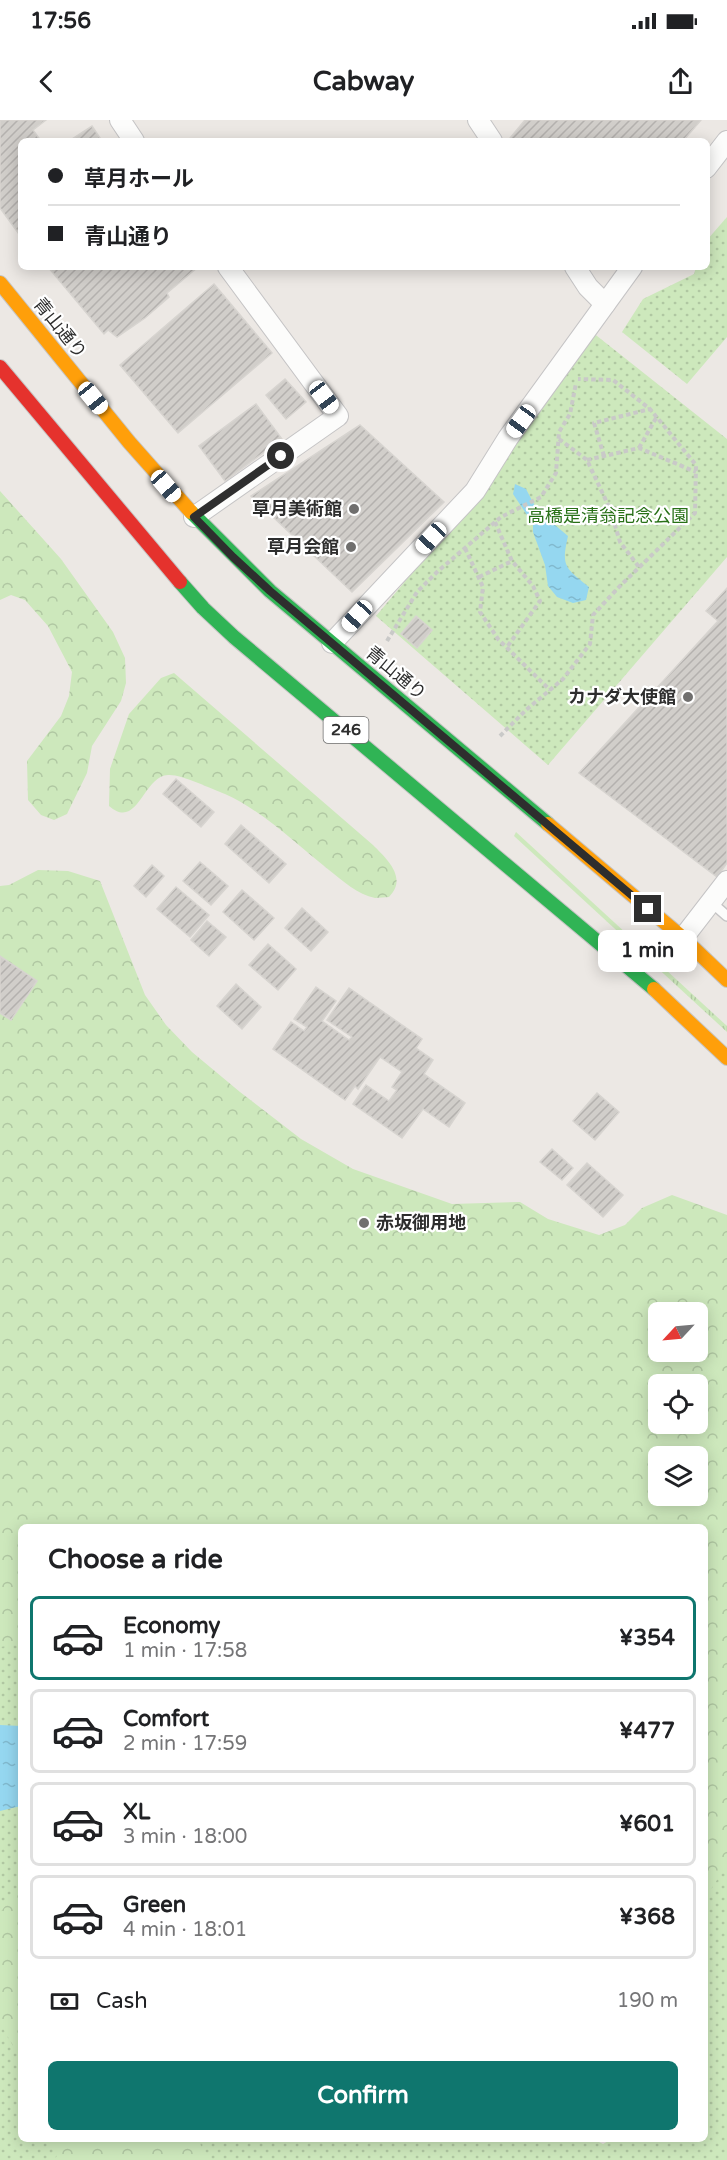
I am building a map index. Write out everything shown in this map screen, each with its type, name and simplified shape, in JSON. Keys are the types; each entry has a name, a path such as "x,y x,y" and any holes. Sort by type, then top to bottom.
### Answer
{"highway":[{"name":"青山通り","path":"0,283 152,470 240,564 683,938 727,980"},
{"name":"246","path":"0,367 159,559 203,608 234,637 635,972 727,1058"}],"street":[{"path":"120,120 132,138"},
{"path":"478,120 490,138"},
{"path":"710,163 727,141"},
{"path":"194,517 338,416 230,270"},
{"path":"577,270 588,287 604,304"},
{"path":"332,643 475,491 508,438 630,270"},
{"path":"683,938 727,881"}],"lane":[{"path":"711,902 727,916"}],"path":[{"path":"387,641 417,592 495,522 541,497 556,473 560,432 570,414 577,379 613,380 650,410 696,465 694,513 593,615 590,644 563,679 500,736"},
{"path":"604,456 594,423 650,410"},
{"path":"639,448 656,418"},
{"path":"559,439 587,460 610,509 620,542 639,567"},
{"path":"587,460 639,448 696,472"},
{"path":"495,522 512,561 533,586 540,601 507,647"},
{"path":"465,548 483,587 480,612 498,639 550,690"},
{"path":"479,577 512,561"}],"green space":[{"path":"727,217 727,337 687,384 622,332 643,299 694,274 695,270 710,270 710,237"},
{"name":"高橋是清翁記念公園","path":"592,332 727,439 727,557 548,765 376,616 434,547"},
{"path":"0,491 61,559 113,632 125,658 126,683 121,701 92,746 87,773 67,814 54,820 41,815 28,800 27,761 61,716 69,696 72,672 48,626 25,600 11,595 0,600"},
{"path":"174,673 378,850 396,876 394,890 389,897 375,898 356,890 253,809 225,794 188,779 174,775 159,778 127,812 119,812 109,806 110,769 129,714 161,678"},
{"path":"516,832 727,1026 727,1032 514,836"},
{"path":"38,870 68,871 100,881 145,995 166,1025 192,1052 301,1139 353,1169 452,1204 520,1202 548,1219 599,1235 625,1225 642,1208 672,1195 727,1215 727,2038 708,2067 708,1524 18,1524 18,1704 0,1707 0,886 9,885"},
{"path":"18,1644 18,1888 0,1913 0,1647"},
{"path":"18,1821 18,2123 0,2082 0,1827"},
{"path":"727,1865 727,2160 205,2160 200,2142 599,2142 603,2144 607,2142 708,2142 708,1894"},
{"path":"0,2023 18,2055 18,2142 53,2142 57,2155 55,2160 0,2160"},
{"path":"30,2142 237,2142 244,2160 30,2160"}],"water":[{"path":"515,484 526,489 537,510 568,536 565,560 570,570 589,587 586,600 573,603 557,597 548,586 545,565 533,532 533,524 513,494"},
{"path":"0,1725 18,1726 18,1807 0,1811"}],"building":[{"path":"0,120 46,120 33,130 39,138 18,138 18,233 0,208"},
{"path":"525,120 701,120 686,138 510,138"},
{"path":"92,126 100,138 74,138"},
{"path":"51,270 194,270 167,293 169,297 145,318 117,337 108,330 104,334"},
{"path":"214,284 272,353 178,433 120,365"},
{"path":"285,379 306,402 286,419 266,395"},
{"path":"256,404 282,439 225,481 199,446"},
{"name":"草月会館","path":"360,425 444,502 352,592 251,496"},
{"name":"カナダ大使館","path":"727,588 727,863 717,877 579,773 718,621 706,611"},
{"path":"416,616 432,630 417,648 401,634"},
{"path":"176,779 214,812 201,827 163,794"},
{"path":"241,825 286,864 269,883 225,844"},
{"path":"200,862 228,886 211,905 183,881"},
{"path":"152,865 164,876 146,897 134,886"},
{"path":"176,887 209,915 190,937 157,909"},
{"path":"242,890 274,918 254,940 223,912"},
{"path":"302,908 328,932 311,951 285,928"},
{"path":"207,921 226,937 209,956 191,940"},
{"path":"268,944 296,969 278,990 249,965"},
{"path":"0,956 37,981 11,1020 0,1013"},
{"path":"236,984 261,1007 242,1029 217,1006"},
{"path":"316,987 336,1001 322,1021 349,1040 352,1037 327,1020 349,988 422,1039 416,1048 433,1060 424,1074 465,1103 449,1127 423,1109 402,1138 353,1104 366,1085 389,1101 397,1090 392,1087 402,1072 380,1057 358,1089 355,1086 345,1100 273,1049 291,1022 304,1031 307,1027 294,1019"},
{"path":"597,1093 619,1112 595,1140 573,1121"},
{"path":"552,1149 573,1168 562,1180 540,1162"},
{"path":"587,1163 623,1195 603,1217 567,1185"}],"traffic: fast":[{"path":"191,512 270,591 548,824"},
{"path":"180,582 203,608 234,637 654,989"}],"traffic: slow":[{"path":"0,283 129,442 191,512"},
{"path":"548,824 683,938 727,980"},
{"path":"654,989 727,1058"}],"traffic: jam":[{"path":"0,367 180,582"}],"place":[{"name":"草月美術館","path":"354,509"},
{"name":"草月会館","path":"351,547"},
{"name":"カナダ大使館","path":"688,697"},
{"name":"赤坂御用地","path":"364,1223"}],"route":[{"path":"281,456 194,517 270,591 648,909"}]}
